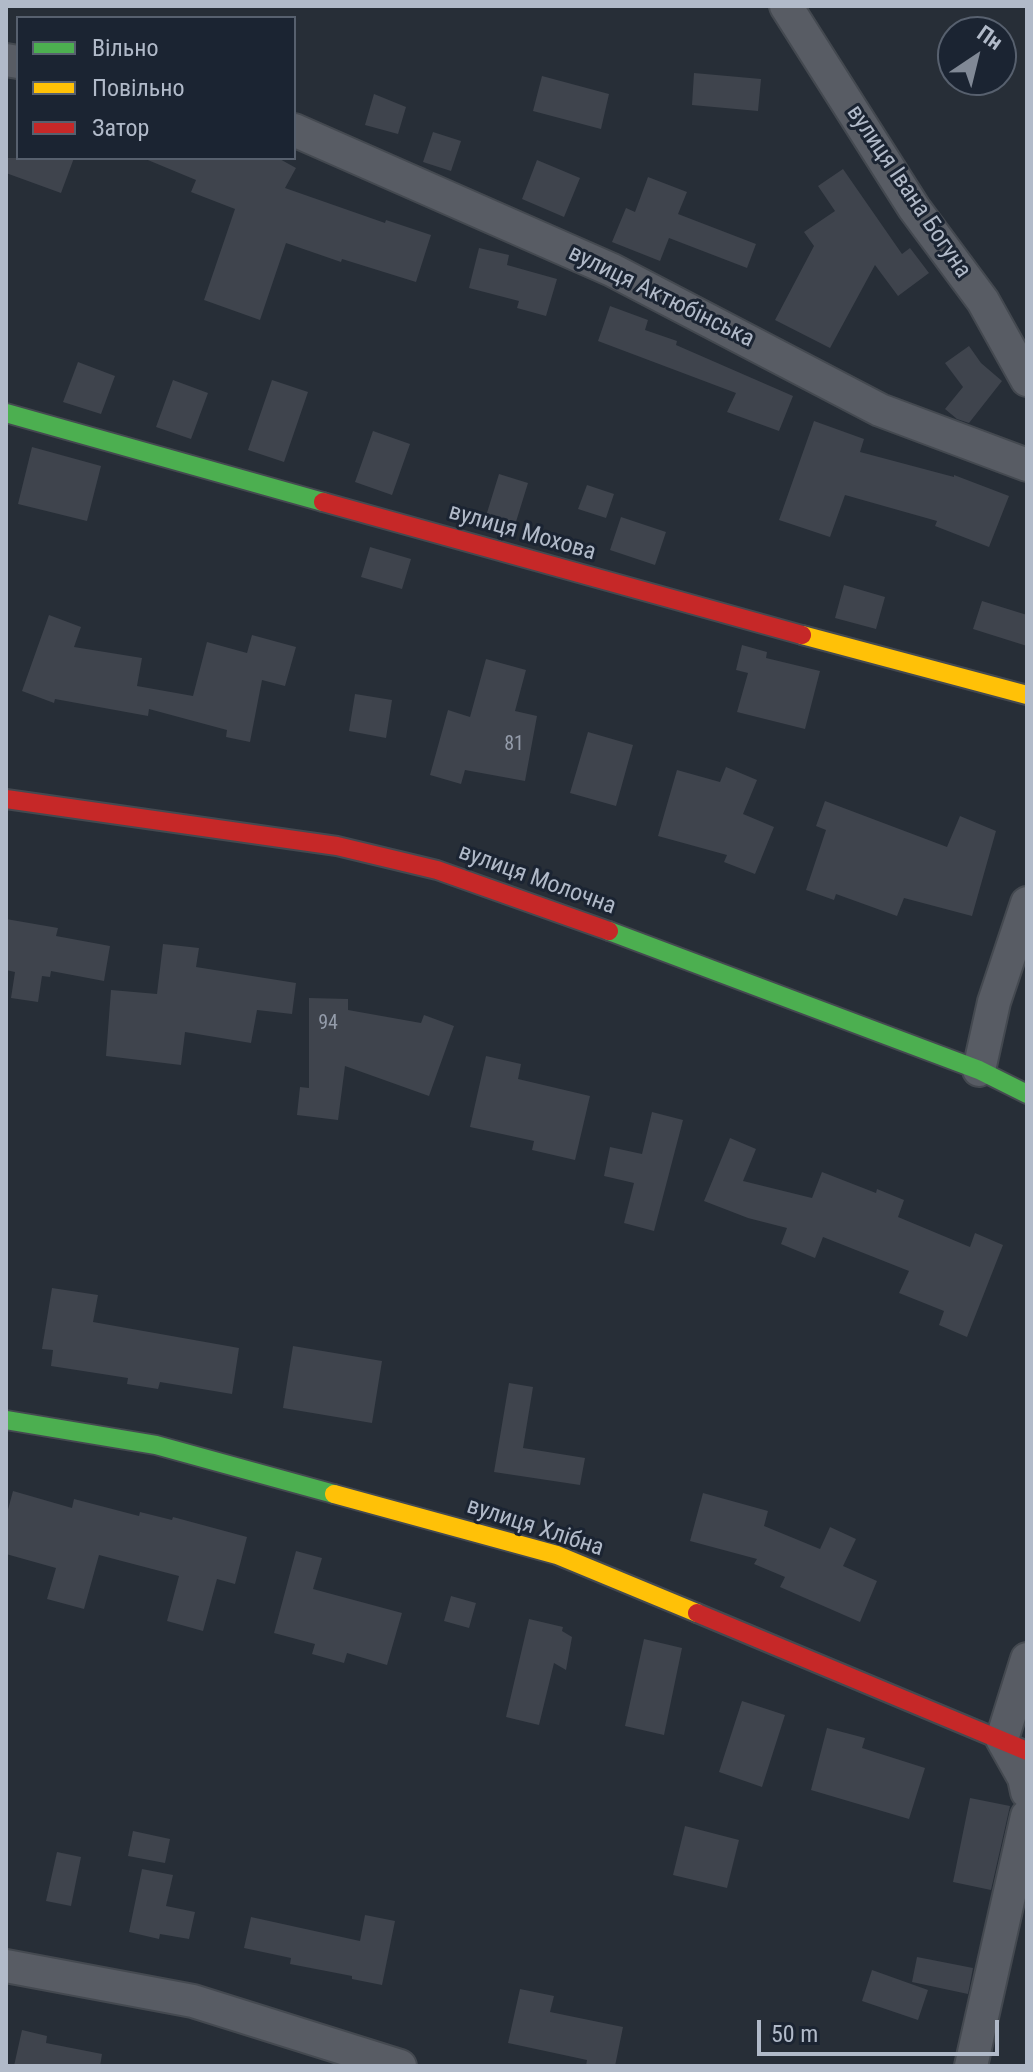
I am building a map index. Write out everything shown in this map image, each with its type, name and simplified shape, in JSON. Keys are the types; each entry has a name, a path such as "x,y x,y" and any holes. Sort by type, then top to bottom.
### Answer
{"street":[{"name":"вулиця Івана Богуна","path":"786,6 914,208 983,301 1027,380"},
{"name":"вулиця Актюбінська","path":"296,131 612,270 880,410 1027,465"},
{"name":"вулиця Мохова","path":"6,413 683,604 1027,695"},
{"name":"вулиця Молочна","path":"6,799 337,846 437,870 566,915 979,1070 1027,1094"},
{"path":"979,1070 994,1002 1027,903"},
{"name":"вулиця Хлібна","path":"6,1420 156,1445 557,1555 1015,1745"},
{"path":"1027,1659 1015,1745 1027,1792"},
{"path":"971,2066 1027,1816"},
{"path":"6,1966 193,2001 400,2066"}],"building":[{"path":"694,73 761,79 758,111 692,105"},
{"path":"542,76 609,94 601,129 533,111"},
{"path":"374,94 406,107 398,134 365,125"},
{"path":"433,132 461,141 451,171 423,162"},
{"path":"6,158 73,160 61,193 6,173"},
{"path":"148,160 282,160 296,168 285,188 385,223 386,220 431,235 416,282 286,243 260,320 204,300 235,209 191,192 196,180"},
{"path":"537,160 580,178 564,217 522,199"},
{"path":"843,169 902,254 910,248 929,273 898,296 875,265 830,348 775,320 814,246 804,232 835,211 818,186"},
{"path":"648,177 687,192 678,214 756,244 747,268 669,238 660,261 612,242 626,208 635,212"},
{"path":"479,248 509,255 507,265 557,279 546,316 517,308 519,301 469,288"},
{"path":"610,306 648,320 645,330 677,341 676,345 793,396 779,431 727,412 736,393 598,341"},
{"path":"969,346 981,363 1002,381 969,423 957,419 945,409 963,387 945,363"},
{"path":"78,362 115,376 101,414 63,402"},
{"path":"173,380 208,393 191,439 156,427"},
{"path":"272,380 308,392 284,462 248,450"},
{"path":"814,421 864,439 860,452 954,475 1009,496 989,547 935,526 937,521 845,495 830,537 779,520"},
{"path":"373,431 410,444 392,495 355,482"},
{"path":"32,447 101,466 87,521 18,504"},
{"path":"499,474 528,483 515,525 486,516"},
{"path":"587,485 614,494 606,518 578,509"},
{"path":"621,517 666,532 655,565 610,550"},
{"path":"370,547 411,559 402,589 361,577"},
{"path":"844,585 885,597 876,629 835,618"},
{"path":"982,601 1027,615 1027,646 973,629"},
{"path":"49,615 81,627 74,647 142,658 137,686 193,696 207,642 247,653 252,635 296,647 285,686 262,680 250,742 226,737 227,730 149,709 148,716 55,699 54,703 22,691"},
{"path":"742,645 767,652 766,658 820,671 805,729 737,712 748,673 736,670"},
{"path":"486,659 526,670 515,711 537,716 525,781 465,770 461,784 430,775 448,710 470,717"},
{"path":"355,694 392,700 386,738 349,731"},
{"path":"588,732 633,745 616,806 570,793"},
{"path":"726,767 757,780 743,814 774,827 755,874 724,862 727,855 658,836 677,770 720,782"},
{"path":"825,801 947,847 960,816 996,831 972,916 904,898 897,916 836,894 834,900 806,890 826,830 816,826"},
{"path":"6,919 58,928 56,936 110,946 104,981 51,971 50,977 42,976 38,1002 11,998 15,972 6,970"},
{"path":"163,944 199,948 196,967 296,983 292,1014 257,1010 251,1043 185,1032 181,1065 106,1056 111,990 157,994"},
{"path":"309,998 348,999 348,1010 421,1023 424,1015 454,1026 429,1096 345,1066 338,1120 297,1115 300,1087 309,1088"},
{"path":"486,1056 521,1064 518,1079 590,1096 575,1160 532,1150 534,1141 470,1127"},
{"path":"652,1112 683,1120 654,1231 624,1223 634,1183 604,1176 610,1147 642,1154"},
{"path":"730,1138 756,1149 743,1181 812,1198 822,1172 876,1193 877,1189 904,1200 898,1217 970,1247 975,1233 1003,1245 967,1337 939,1325 944,1311 899,1293 909,1271 823,1237 815,1258 781,1244 787,1228 748,1218 704,1201"},
{"path":"52,1288 98,1295 93,1322 239,1348 232,1394 160,1382 158,1389 127,1384 128,1378 51,1366 53,1350 42,1349"},
{"path":"293,1346 382,1361 372,1423 283,1408"},
{"path":"509,1383 533,1387 523,1448 585,1458 580,1485 494,1472"},
{"path":"13,1491 72,1508 74,1499 139,1516 140,1512 172,1520 173,1517 247,1537 235,1584 217,1579 203,1631 167,1621 179,1576 99,1555 84,1609 47,1599 56,1568 6,1554 6,1517"},
{"path":"703,1493 768,1511 764,1526 820,1549 830,1527 856,1539 843,1566 877,1581 860,1622 780,1587 785,1577 754,1564 757,1559 690,1541"},
{"path":"296,1551 322,1558 313,1589 402,1613 387,1665 347,1653 344,1663 312,1654 315,1644 274,1633"},
{"path":"451,1596 476,1603 469,1628 444,1621"},
{"path":"529,1619 563,1627 562,1631 572,1637 566,1670 554,1663 539,1725 506,1717"},
{"path":"644,1639 682,1648 664,1735 625,1726"},
{"path":"742,1701 785,1715 762,1787 719,1772"},
{"path":"827,1728 865,1738 862,1748 925,1768 909,1819 811,1790"},
{"path":"970,1798 1010,1806 991,1890 953,1882"},
{"path":"685,1826 739,1840 727,1888 673,1875"},
{"path":"133,1831 170,1839 165,1863 128,1856"},
{"path":"57,1852 81,1857 71,1906 46,1901"},
{"path":"142,1869 173,1875 166,1906 195,1912 189,1939 160,1934 159,1939 129,1932"},
{"path":"365,1915 395,1921 382,1985 290,1964 291,1958 244,1948 251,1917 360,1941"},
{"path":"917,1957 973,1968 968,1994 912,1982"},
{"path":"872,1970 928,1990 918,2020 862,2001"},
{"path":"520,1989 554,1996 550,2012 623,2027 615,2066 586,2066 587,2060 508,2043"},
{"path":"22,2030 47,2036 46,2043 102,2054 100,2066 14,2066"}],"traffic: fast":[{"path":"6,413 323,502"},
{"path":"609,931 979,1070 1027,1094"},
{"path":"6,1420 156,1445 334,1494"}],"traffic: slow":[{"path":"802,635 1027,695"},
{"path":"334,1494 557,1555 697,1613"}],"traffic: jam":[{"path":"323,502 802,635"},
{"path":"6,799 337,846 437,870 609,931"},
{"path":"697,1613 1027,1751"}]}
